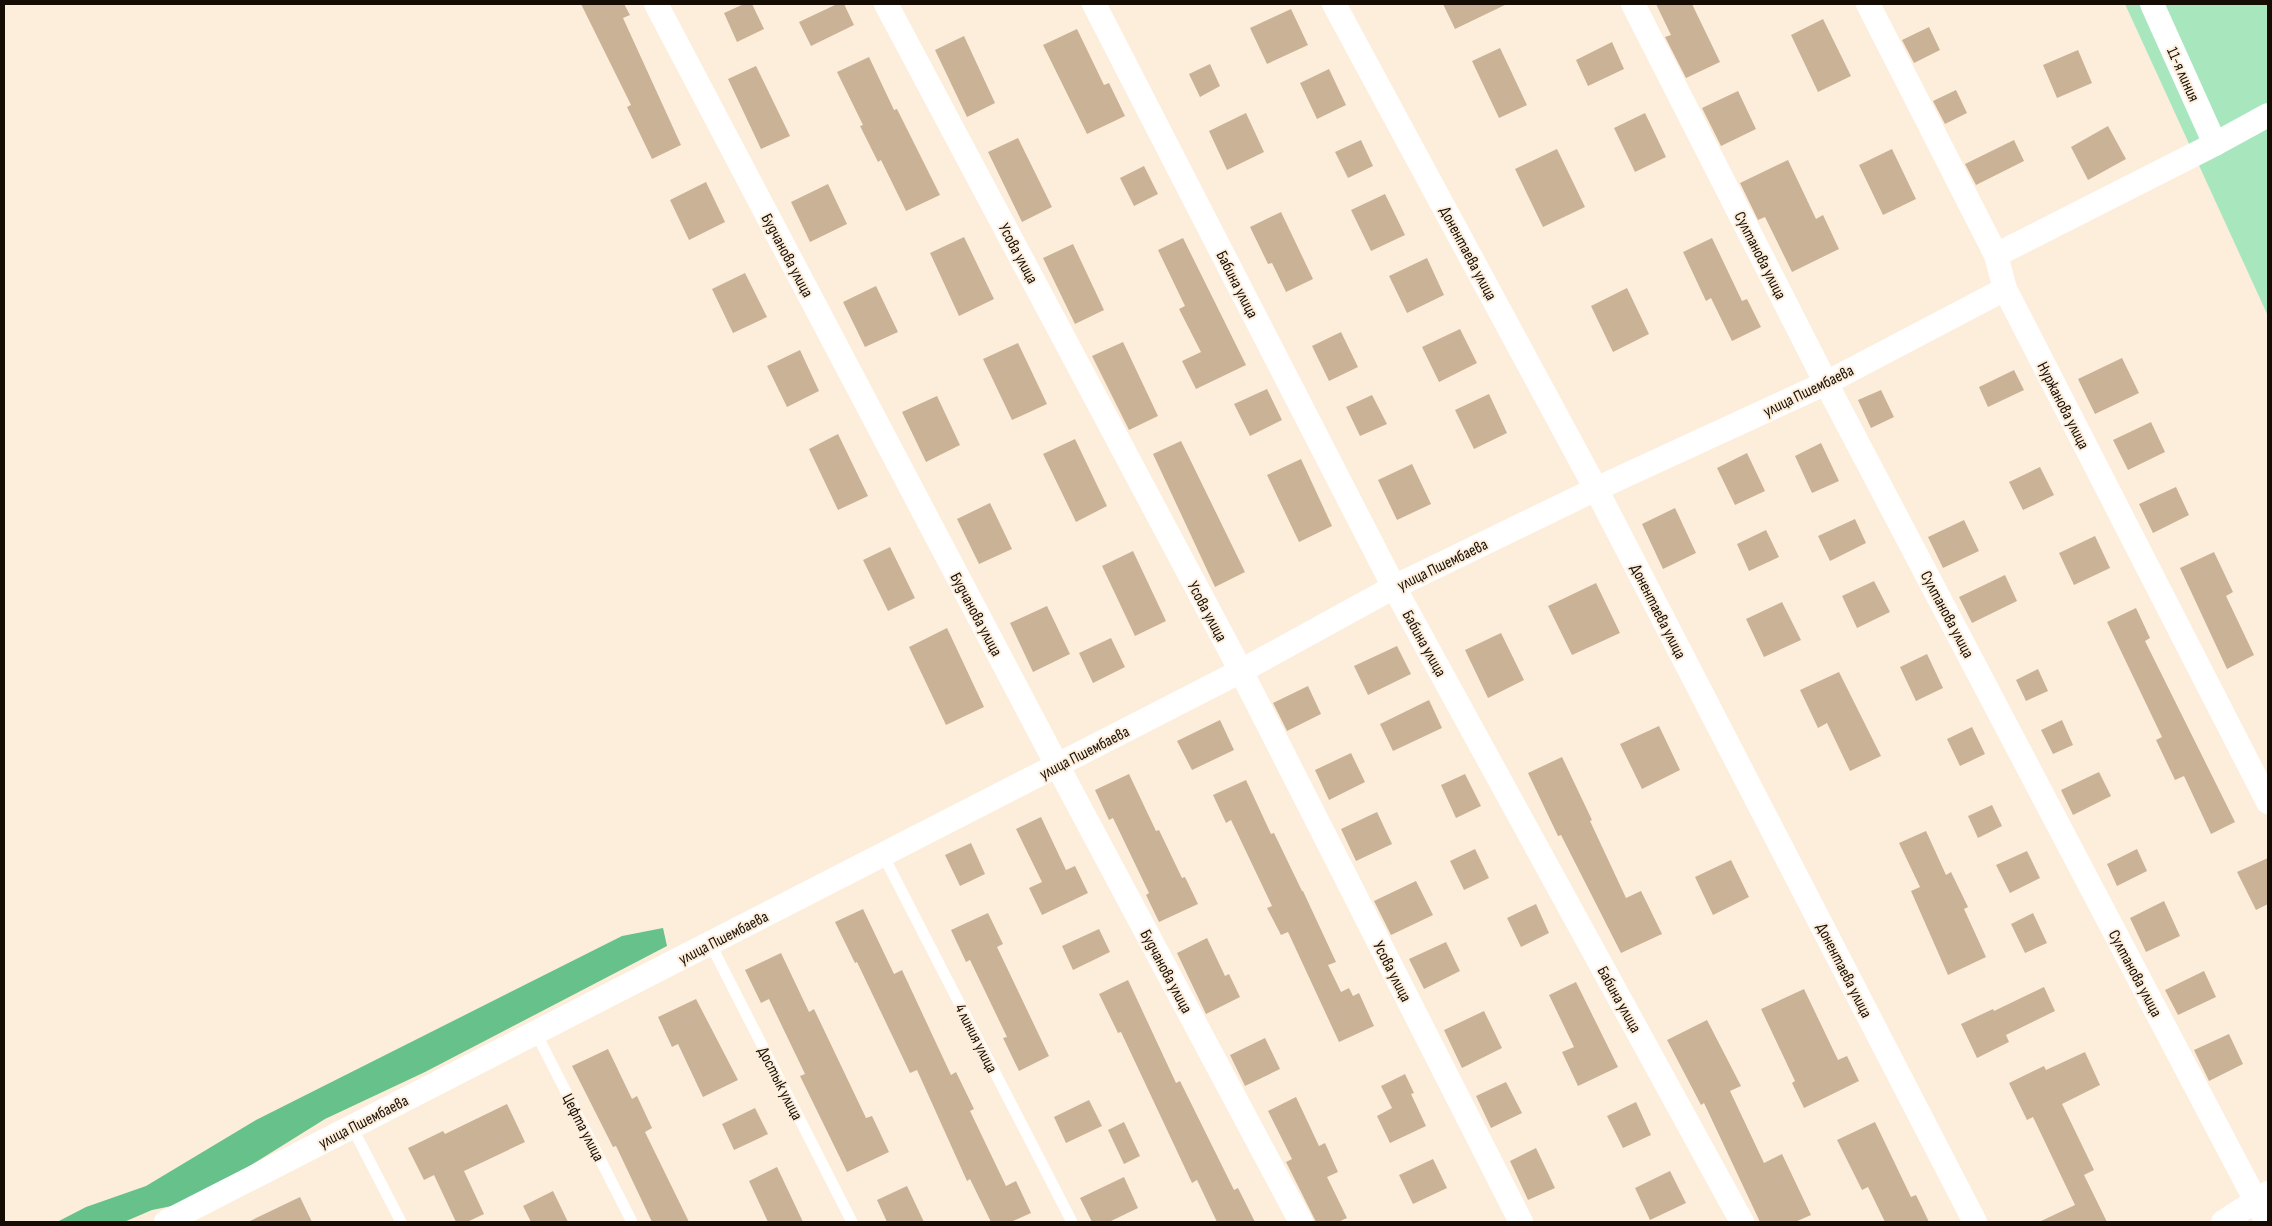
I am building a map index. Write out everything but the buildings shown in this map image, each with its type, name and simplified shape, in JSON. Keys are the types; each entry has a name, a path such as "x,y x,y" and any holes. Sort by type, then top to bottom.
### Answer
{"street":[{"name":"Будчанова улица","path":"656,4 1300,1222"},
{"name":"Усова улица","path":"886,4 1240,671 1521,1222"},
{"name":"Бабина улица","path":"1094,4 1394,587 1742,1222"},
{"name":"Донентаева улица","path":"1334,4 1596,489 1975,1222"},
{"name":"Султанова улица","path":"1633,4 1826,383 2262,1196 2267,1222"},
{"name":"Нуржанова улица","path":"1868,4 1996,255 2005,289 2268,802"},
{"name":"11-я линия","path":"2152,4 2215,144"},
{"path":"1996,255 2215,144 2268,115"},
{"name":"улица Пшембаева","path":"166,1222 1240,671 1394,587 1596,489 1826,383 2005,289"},
{"path":"2224,1222 2262,1196"}],"lane":[{"name":"4 линия улица","path":"883,854 1072,1222"},
{"name":"Достык улица","path":"710,944 852,1222"},
{"name":"Цефта улица","path":"536,1033 632,1222"},
{"path":"352,1127 400,1222"}],"green space":[{"path":"2125,4 2268,4 2268,316"},
{"path":"663,928 667,946 425,1072 325,1119 192,1202 152,1210 124,1222 57,1222 86,1207 146,1186 256,1120 622,936"}]}
